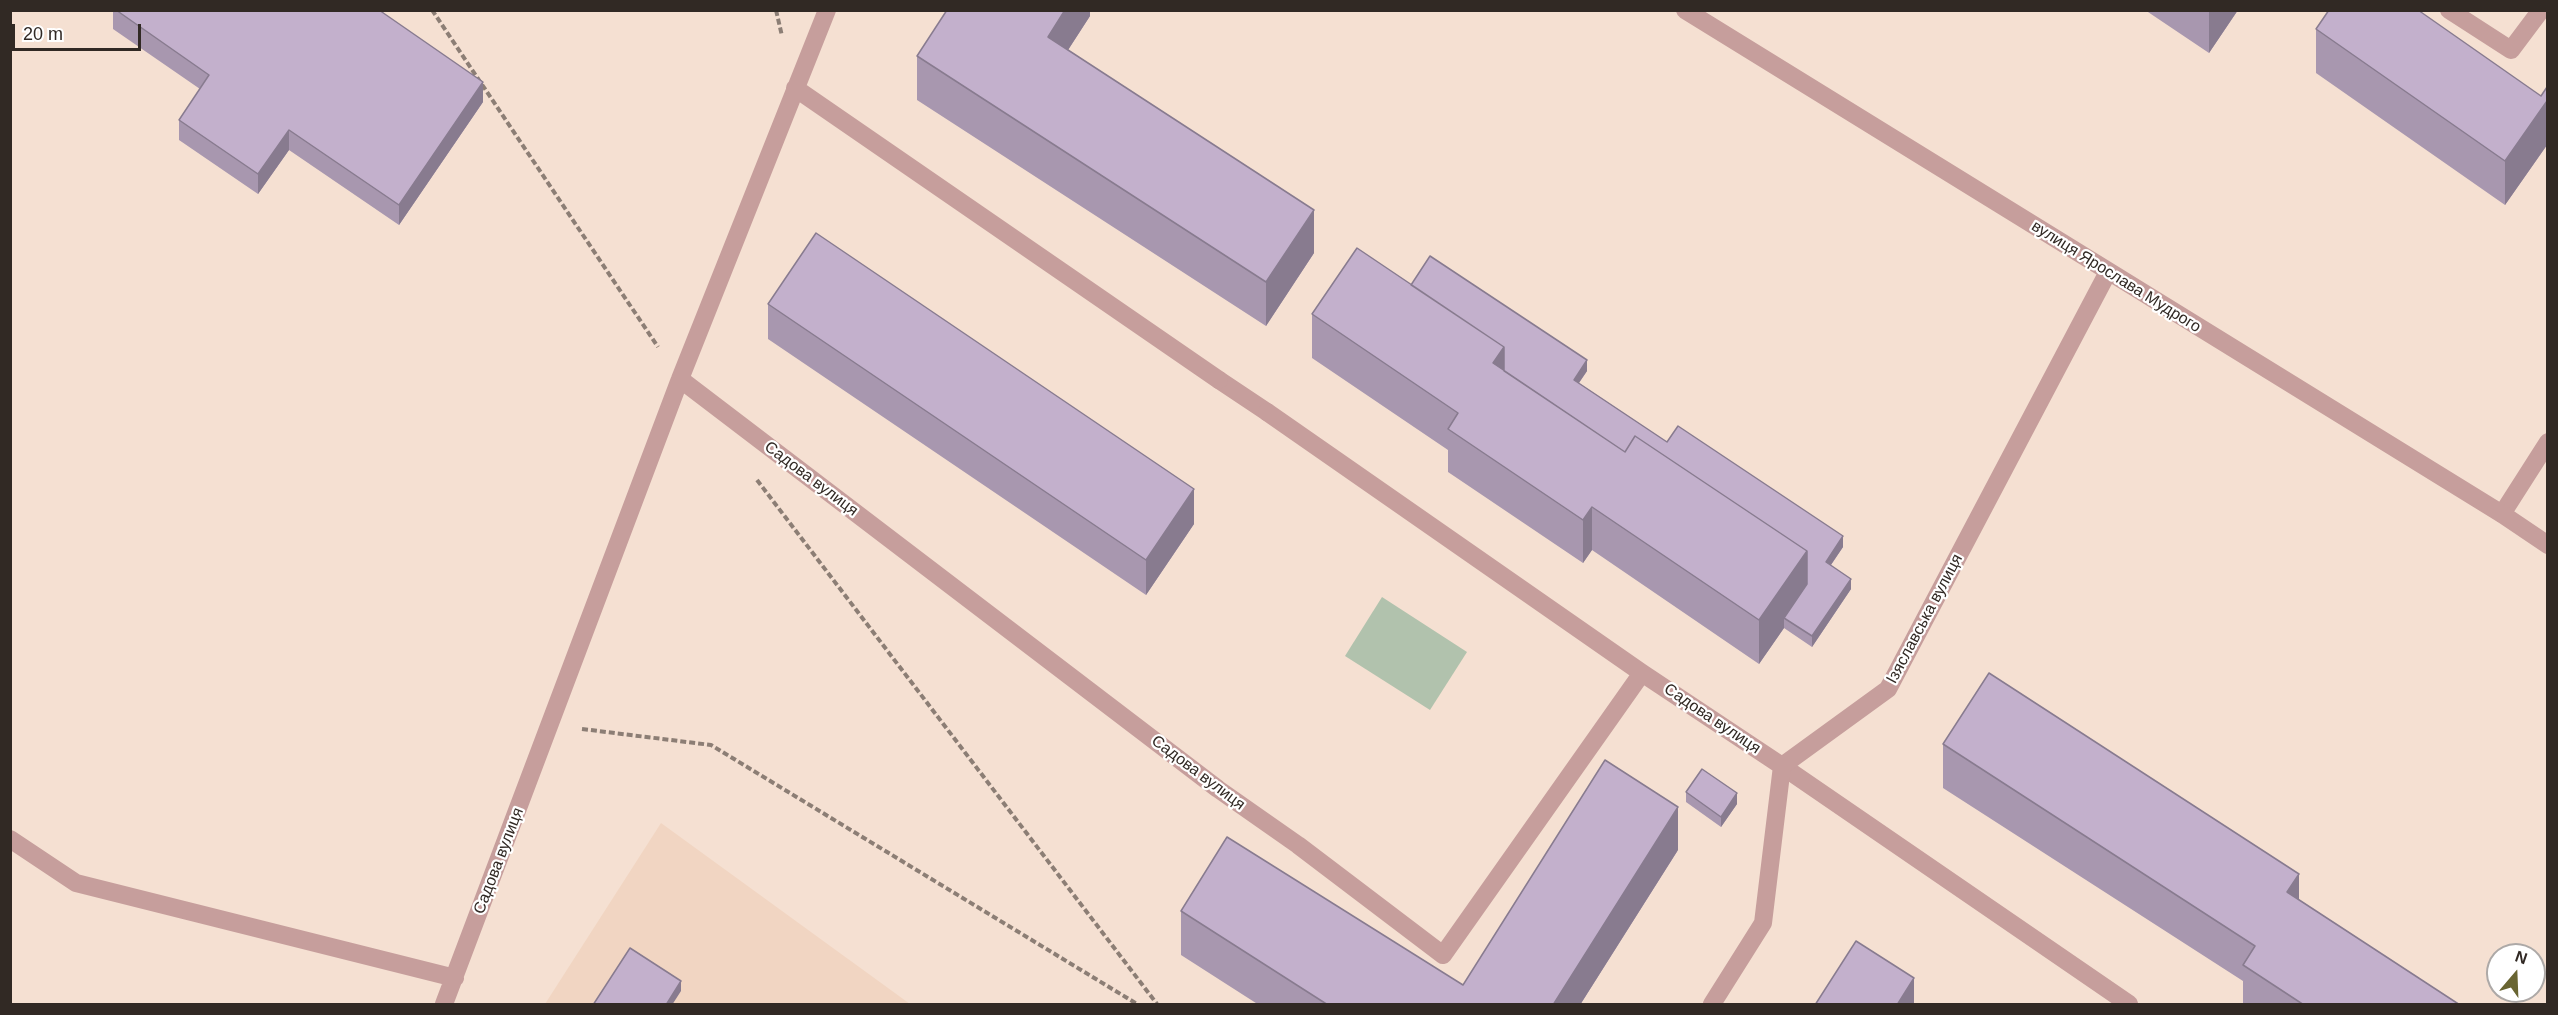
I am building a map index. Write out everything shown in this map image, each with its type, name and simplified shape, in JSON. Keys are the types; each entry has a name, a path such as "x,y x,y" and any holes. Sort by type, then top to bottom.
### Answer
{"street":[{"name":"Садова вулиця","path":"444,1005 680,379 827,10"},
{"name":"вулиця Ярослава Мудрого","path":"1684,10 2502,514 2547,545"},
{"path":"2449,10 2511,50 2541,10"},
{"name":"Садова вулиця","path":"795,88 1642,673 1782,766 2129,1005"},
{"name":"Ізяславська вулиця","path":"1782,766 1888,689 2108,272"},
{"name":"Садова вулиця","path":"680,379 1218,789 1298,845 1443,955 1642,673"},
{"path":"2502,514 2547,442"},
{"path":"1712,1005 1763,923 1782,766"},
{"path":"10,839 76,883 455,978"}],"path":[{"path":"432,10 680,379"},
{"path":"752,474 1157,1005"},
{"path":"550,725 711,745 1137,1005"}],"shaded area":[{"path":"661,823 910,1004 545,1004"}],"green space":[{"path":"1382,597 1467,652 1430,710 1345,656"}],"building":[{"path":"116,10 379,10 483,82 399,205 289,130 258,174 179,120 209,75"},
{"path":"947,10 1065,10 1048,37 1314,210 1266,282 917,56"},
{"path":"2329,10 2418,10 2541,96 2547,87 2547,101 2505,161 2316,29"},
{"path":"816,233 1194,489 1146,560 768,304"},
{"path":"1357,248 1504,347 1493,363 1625,452 1635,436 1807,551 1759,620 1592,507 1583,520 1448,429 1458,413 1312,314"},
{"path":"1430,256 1587,360 1574,380 1667,442 1678,426 1843,536 1826,562 1851,579 1812,636 1784,618 1807,584 1807,551 1635,436 1625,452 1504,371 1504,347 1411,285"},
{"path":"1989,673 2299,874 2287,892 2460,1005 2304,1005 2243,965 2255,946 1943,744"},
{"path":"1605,760 1678,807 1553,1005 1328,1005 1181,911 1227,837 1463,985"},
{"path":"1702,769 1737,793 1721,817 1686,792"},
{"path":"1856,941 1914,978 1897,1005 1815,1005"},
{"path":"630,948 681,981 666,1005 593,1005"}]}
